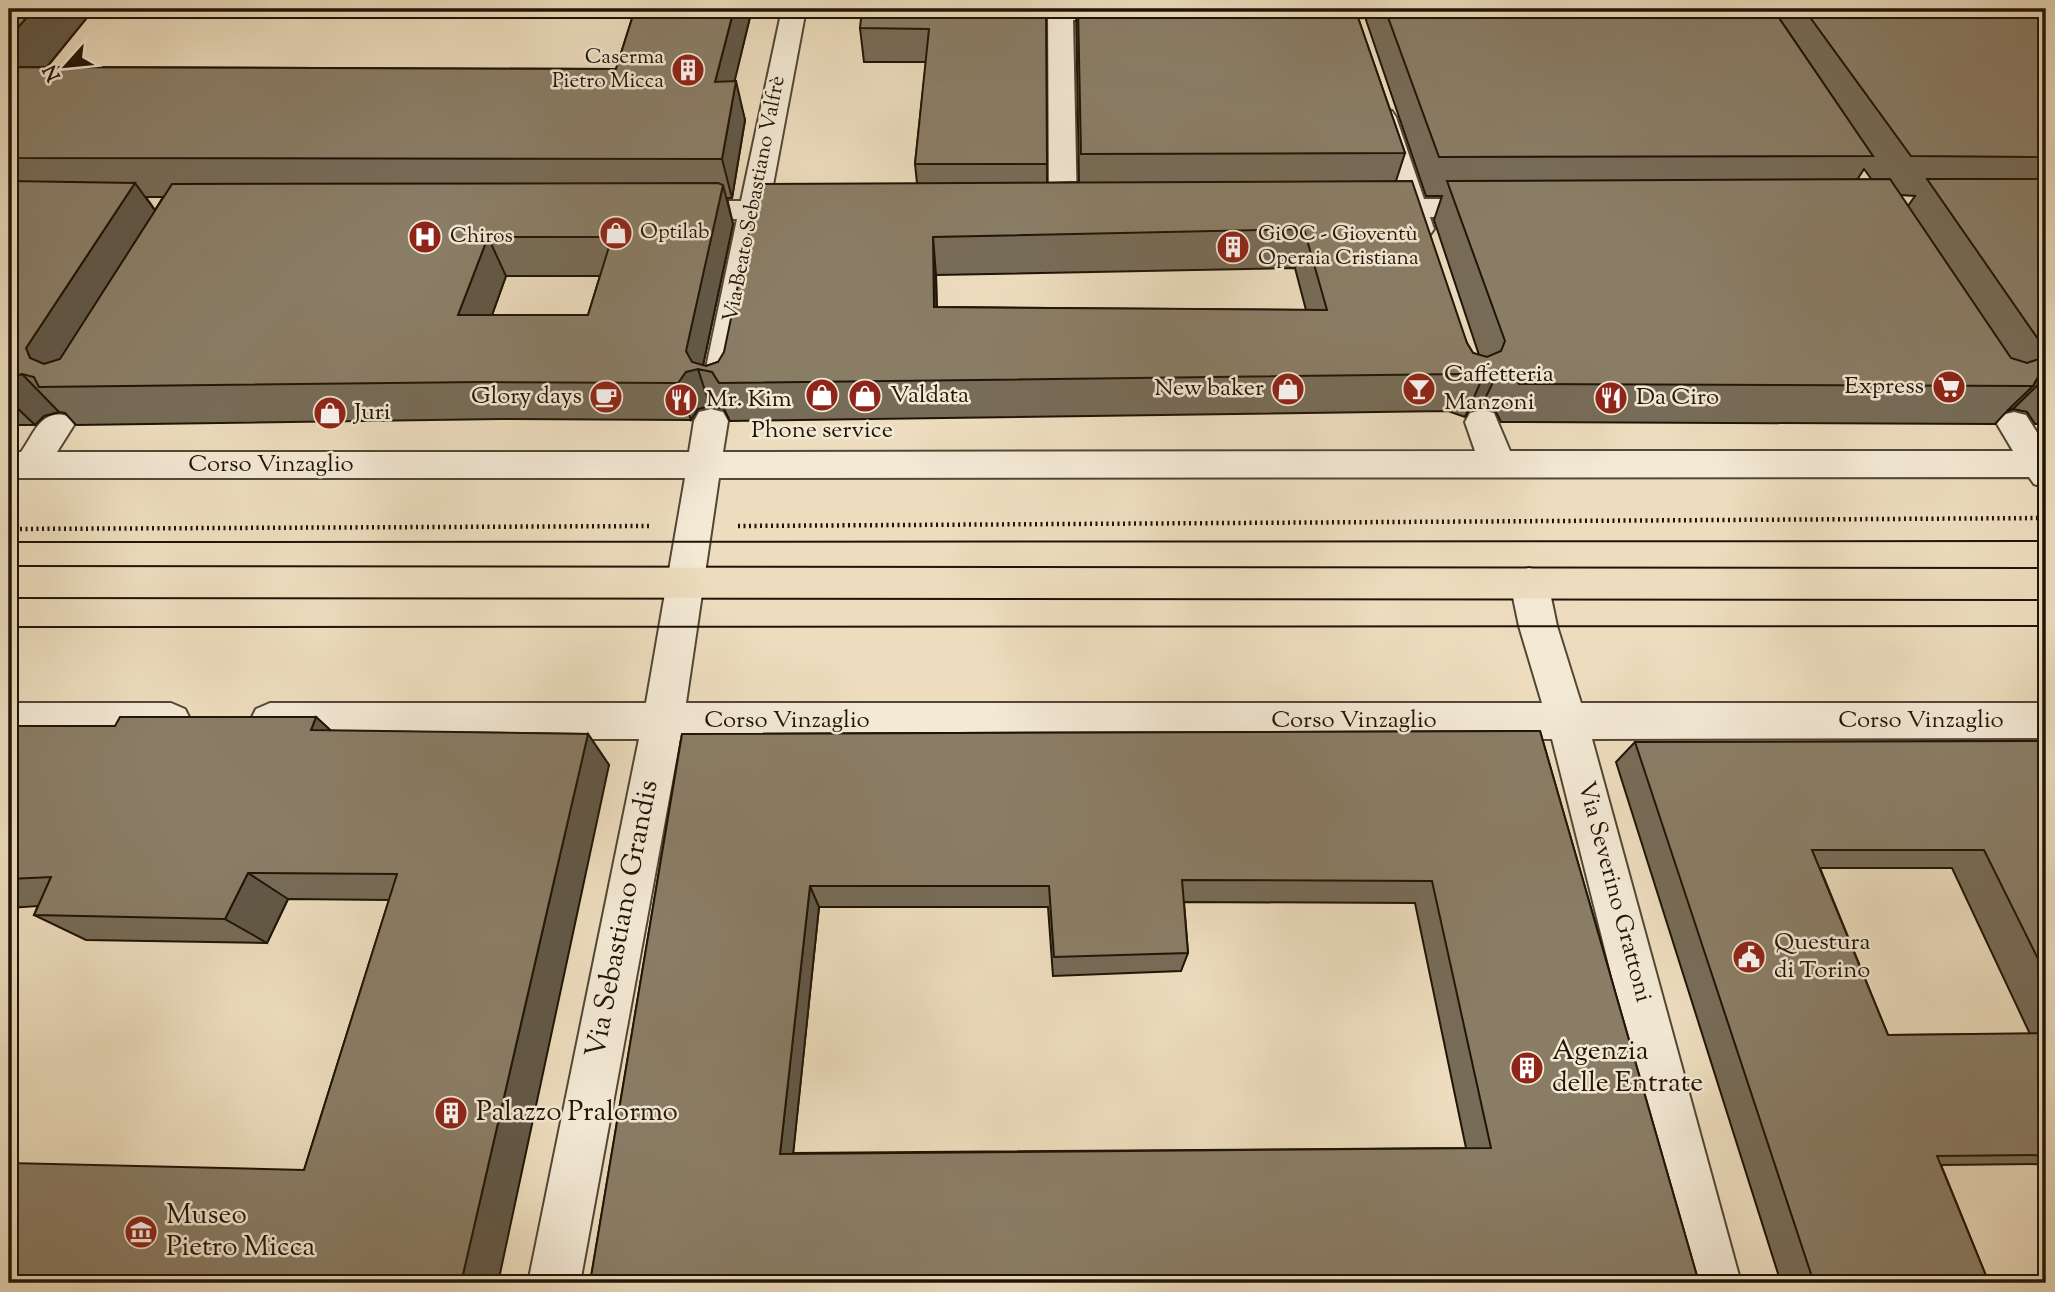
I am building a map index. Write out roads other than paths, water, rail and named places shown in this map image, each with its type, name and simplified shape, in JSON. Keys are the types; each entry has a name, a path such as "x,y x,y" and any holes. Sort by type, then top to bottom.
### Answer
{"main road":[{"path":"9,582 2046,584"}],"street":[{"name":"Via Beato Sebastiano Valfrè","path":"702,464 794,9"},
{"path":"1347,9 1357,41"},
{"path":"1286,11 1456,9"},
{"path":"1063,209 1060,11 1154,12"},
{"path":"1374,90 1428,256"},
{"path":"1340,208 1517,208"},
{"path":"650,210 830,209"},
{"path":"1482,422 1497,464"},
{"path":"2014,424 2044,467"},
{"path":"20,465 57,425"},
{"path":"663,721 702,464"},
{"name":"Corso Vinzaglio","path":"20,465 1497,464 2044,467"},
{"name":"Via Severino Grattoni","path":"1529,583 1538,626 1567,721 1715,1283"},
{"name":"Corso Vinzaglio","path":"9,721 2046,721"},
{"name":"Via Sebastiano Grandis","path":"554,1283 663,721"}],"tram line":[{"path":"9,542 2046,541"},
{"path":"9,627 2046,626"}],"place":[{"name":"Caserma Pietro Micca","path":"688,70"},
{"name":"Optilab","path":"616,233"},
{"name":"Chiros","path":"425,237"},
{"name":"GiOC - Gioventù Operaia Cristiana","path":"1233,247"},
{"name":"Express","path":"1949,387"},
{"name":"New baker","path":"1288,389"},
{"name":"Caffetteria Manzoni","path":"1419,389"},
{"name":"Phone service","path":"822,395"},
{"name":"Valdata","path":"865,396"},
{"name":"Glory days","path":"606,397"},
{"name":"Da Ciro","path":"1611,398"},
{"name":"Mr. Kim","path":"681,400"},
{"name":"Juri","path":"330,413"},
{"name":"Questura di Torino","path":"1749,957"},
{"name":"Agenzia delle Entrate","path":"1527,1068"},
{"name":"Palazzo Pralormo","path":"451,1113"},
{"name":"Museo Pietro Micca","path":"141,1232"}]}
